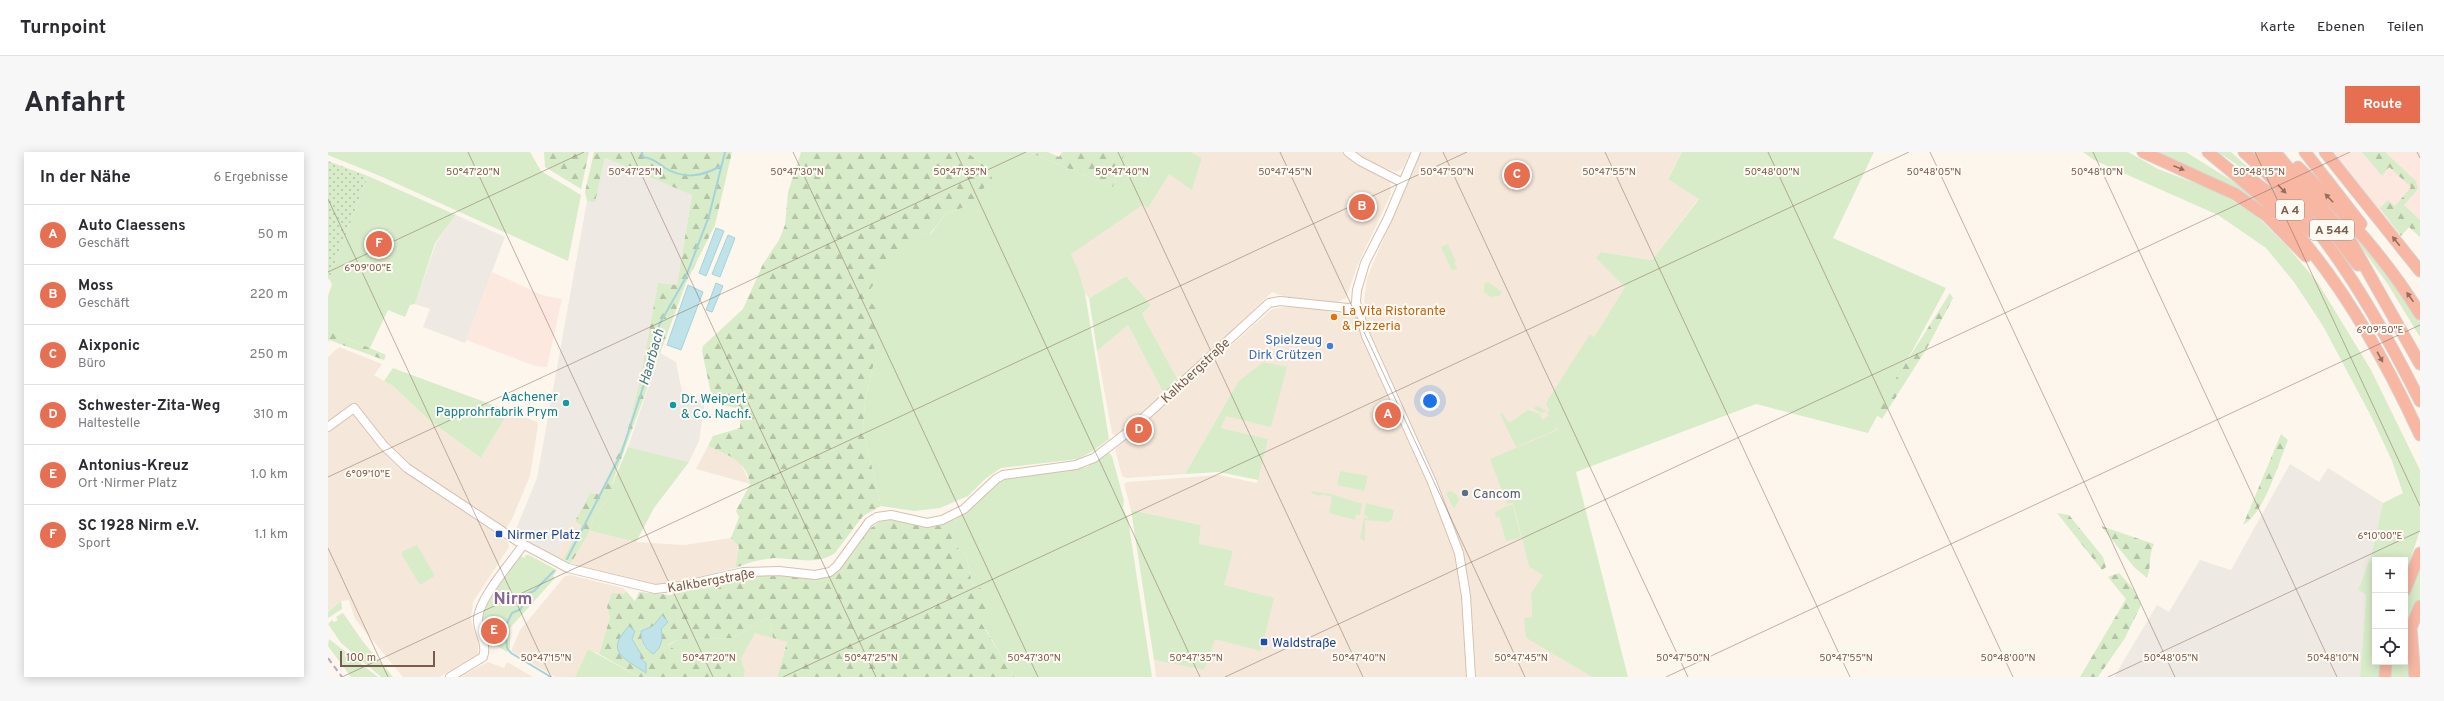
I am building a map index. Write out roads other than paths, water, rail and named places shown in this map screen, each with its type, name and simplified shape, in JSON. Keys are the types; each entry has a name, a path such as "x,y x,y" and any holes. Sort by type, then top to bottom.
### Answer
{"highway":[{"path":"2143,152 2223,187 2258,209 2285,233 2345,300"},
{"path":"2210,152 2267,201 2285,219 2317,258 2373,344 2420,435"},
{"name":"A 4","path":"2210,152 2259,184 2283,204 2320,243 2354,285 2420,401"},
{"name":"A 544","path":"2244,152 2282,189 2312,223 2337,255 2354,285"},
{"name":"A 544","path":"2261,152 2319,214 2394,316"},
{"name":"A 4","path":"2275,152 2351,242 2420,364"},
{"path":"2281,152 2349,220 2399,282"},
{"path":"2305,152 2365,229 2420,314"},
{"path":"2314,152 2372,211"},
{"path":"2325,152 2420,271"},
{"path":"2411,416 2420,440"},
{"path":"2408,583 2420,553"},
{"path":"2415,677 2411,628 2420,606"},
{"path":"2385,677 2386,665"}],"street":[{"path":"1348,152 1360,161 1403,183"},
{"path":"1416,152 1362,270 1357,290 1356,306 1366,336 1432,482 1459,553 1466,596 1471,677"},
{"name":"Kalkbergstraße","path":"328,427 354,408 384,446 407,468 523,545 568,568 655,589 670,588 743,572 779,571 814,575 830,572 837,566 868,522 877,516 891,515 927,522 942,520 964,509 1003,475 1076,465 1094,458 1128,432 1269,303 1280,301 1348,308 1356,306"},
{"path":"450,677 477,662 485,652 478,625 482,606 523,545"}],"water":[{"path":"716,228 724,231 706,276 699,273"},
{"path":"728,235 735,238 720,277 712,274"},
{"path":"716,283 723,286 712,312 706,310"},
{"path":"688,285 703,292 681,350 667,345"},
{"path":"662,615 668,622 661,629 661,643 656,652 653,654 644,644 641,631 653,626"},
{"path":"629,626 635,631 632,639 641,654 640,658 646,663 646,673 620,654 618,642"}],"waterway":[{"path":"642,152 643,157 652,160 672,172 680,174 700,174 721,166"},
{"name":"Haarbach","path":"567,559 621,454 657,345 659,325 685,279 709,216 725,152"},
{"name":"Haarbach","path":"551,677 511,653 507,648 505,627 512,613 521,609 526,594 534,591 554,571"}],"railway":[{"path":"328,658 342,677"}],"place":[{"name":"Aixponic","path":"1517,175"},
{"name":"Moss","path":"1362,207"},
{"name":"SC 1928 Nirm e.V.","path":"379,244"},
{"name":"La Vita Ristorante & Pizzeria","path":"1334,317"},
{"name":"Spielzeug Dirk Crützen","path":"1330,346"},
{"name":"Aachener Papprohrfabrik Prym","path":"566,403"},
{"name":"Dr. Weipert & Co. Nachf.","path":"673,405"},
{"name":"Auto Claessens","path":"1388,415"},
{"name":"Schwester-Zita-Weg","path":"1139,430"},
{"name":"Cancom","path":"1465,493"},
{"name":"Nirmer Platz","path":"499,534"},
{"name":"Antonius-Kreuz","path":"494,631"},
{"name":"Waldstraße","path":"1264,642"}],"district":[{"name":"Nirm","path":"513,598"}]}
